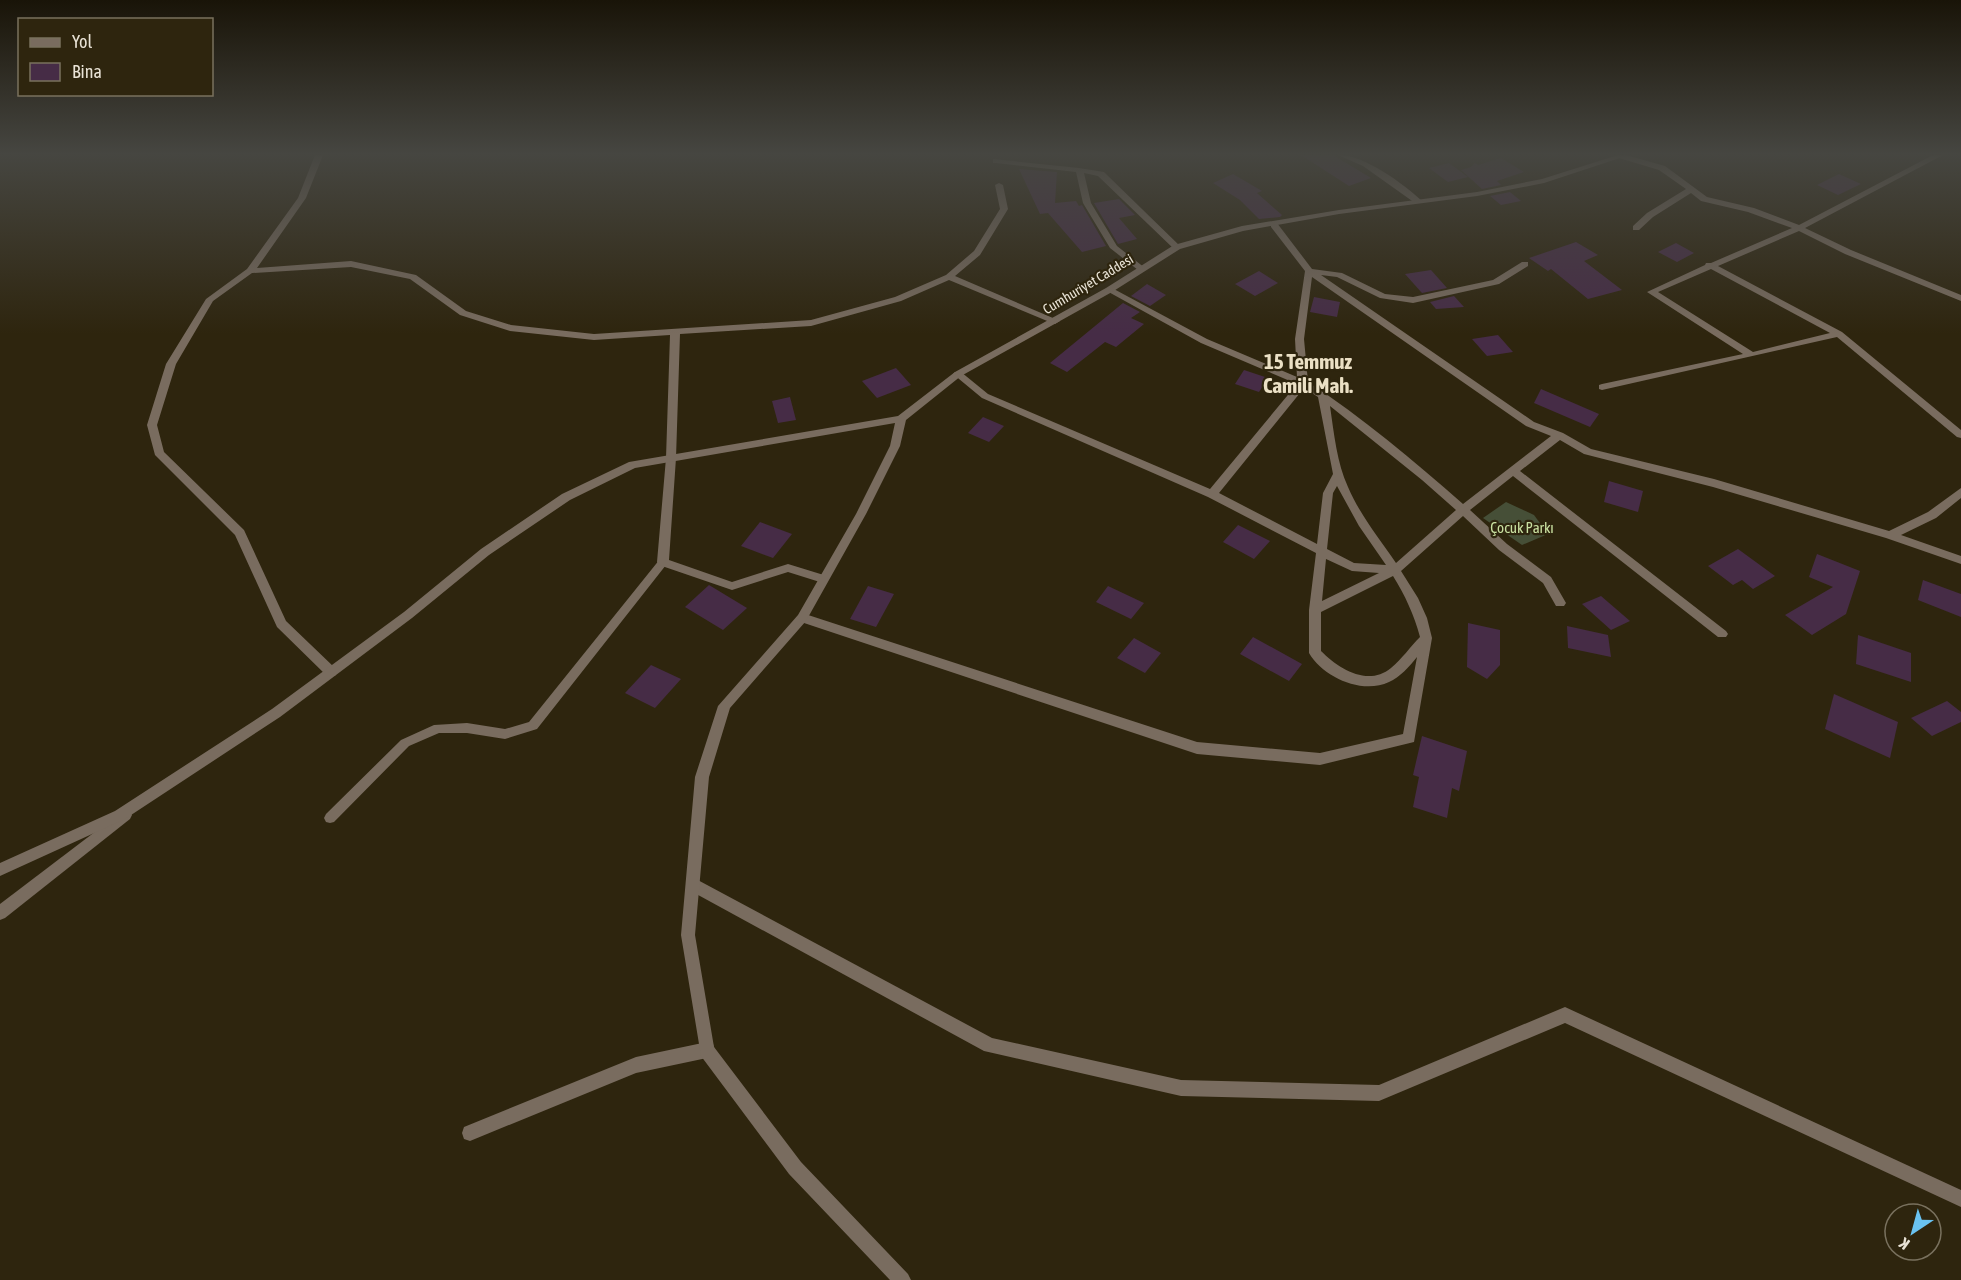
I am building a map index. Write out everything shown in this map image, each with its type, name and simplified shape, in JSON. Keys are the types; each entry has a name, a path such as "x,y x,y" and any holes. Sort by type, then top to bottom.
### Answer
{"street":[{"path":"290,215 250,271 210,299 171,364 152,425 159,453 240,533 281,624 331,672"},
{"path":"250,271 351,264 412,277 463,313 510,328 594,337 811,323 898,299 949,277 977,253 1000,215"},
{"path":"1094,215 1114,248 1141,268"},
{"path":"1143,215 1177,248"},
{"name":"Cumhuriyet Caddesi","path":"901,419 958,374 1109,290 1141,268 1177,248 1242,229 1325,215"},
{"path":"1636,228 1650,215"},
{"path":"1764,215 1961,298"},
{"path":"1752,355 1651,292 1824,215"},
{"path":"1274,225 1309,271 1530,424 1559,435 1587,452 1714,483 1890,535 1961,560"},
{"path":"1309,271 1339,275 1383,296 1413,300 1496,282 1525,264"},
{"path":"1709,266 1839,334 1961,435"},
{"path":"1303,383 1299,364 1298,337 1309,271"},
{"path":"949,277 1055,321"},
{"path":"1109,290 1173,326 1252,364 1303,383 1323,396 1464,509 1503,546 1546,580 1560,603"},
{"path":"675,332 671,458 663,562 732,586 788,568 823,579"},
{"path":"1602,387 1839,334"},
{"path":"958,374 986,396 1212,494 1321,553 1352,567 1395,570"},
{"path":"1212,494 1303,383"},
{"path":"802,618 1197,748 1320,759 1409,738 1426,638 1424,625 1395,570 1356,512 1341,485 1323,396"},
{"path":"0,870 120,815 276,713 408,615 485,552 566,497 633,465 901,419 895,446 861,514 802,618 724,706 702,777 688,935 707,1050 795,1168 902,1280"},
{"path":"1315,610 1395,570 1464,509 1559,435"},
{"path":"1513,471 1722,634"},
{"path":"1339,472 1328,493 1315,610 1315,653 1326,666 1352,679 1372,682 1392,674 1426,638"},
{"path":"1890,535 1932,515 1961,492"},
{"path":"0,913 145,799"},
{"path":"694,885 990,1045 1181,1088 1379,1093 1565,1015 1961,1199"},
{"path":"470,1133 636,1065 707,1050"}],"lane":[{"path":"330,819 405,743 438,728 467,728 505,734 533,726 663,562"}],"green space":[{"name":"Çocuk Parkı","path":"1506,502 1534,515 1548,534 1522,545 1483,518"}],"building":[{"path":"1050,215 1088,215 1106,246 1082,252"},
{"path":"1101,215 1135,215 1119,218 1137,239 1118,244"},
{"path":"1255,215 1282,215 1280,217 1259,219"},
{"path":"1576,242 1598,255 1584,261 1622,290 1588,299 1551,269 1548,271 1529,258"},
{"path":"1676,243 1694,253 1677,262 1658,252"},
{"path":"1431,270 1447,288 1422,293 1405,274"},
{"path":"1259,271 1278,283 1255,296 1235,284"},
{"path":"1147,284 1166,295 1150,306 1131,296"},
{"path":"1454,296 1464,307 1436,309 1430,302"},
{"path":"1314,297 1340,302 1337,317 1310,312"},
{"path":"1123,303 1140,312 1131,318 1144,324 1116,347 1105,342 1067,372 1050,363"},
{"path":"1498,335 1513,352 1487,356 1472,339"},
{"path":"896,368 911,385 877,398 862,381"},
{"path":"1244,370 1268,378 1259,392 1235,384"},
{"path":"1541,389 1599,414 1590,427 1534,403"},
{"path":"790,397 796,420 778,423 772,401"},
{"path":"983,417 1004,426 989,442 968,433"},
{"path":"1609,481 1643,491 1638,512 1604,502"},
{"path":"760,522 792,534 773,558 741,546"},
{"path":"1238,525 1270,541 1254,559 1223,542"},
{"path":"1738,549 1775,576 1753,589 1742,580 1733,585 1708,566"},
{"path":"1817,554 1860,571 1846,614 1812,635 1785,615 1833,587 1809,577"},
{"path":"1923,580 1961,594 1961,617 1918,600"},
{"path":"709,585 747,608 723,630 685,607"},
{"path":"868,586 894,594 876,627 850,619"},
{"path":"1108,586 1144,603 1131,619 1096,602"},
{"path":"1601,596 1630,621 1611,630 1582,604"},
{"path":"1468,623 1500,630 1500,665 1487,679 1467,667"},
{"path":"1567,626 1608,635 1611,657 1568,648"},
{"path":"1858,635 1911,653 1911,682 1856,664"},
{"path":"1253,637 1302,664 1289,681 1240,654"},
{"path":"1134,638 1161,653 1145,673 1117,658"},
{"path":"651,665 681,679 655,708 625,693"},
{"path":"1834,694 1898,722 1890,758 1825,729"},
{"path":"1947,701 1961,712 1961,722 1932,736 1911,718"},
{"path":"1422,736 1467,751 1459,791 1452,788 1447,818 1413,807 1419,777 1413,775"}],"district":[{"name":"15 Temmuz Camili Mah.","path":"1308,373"}]}
